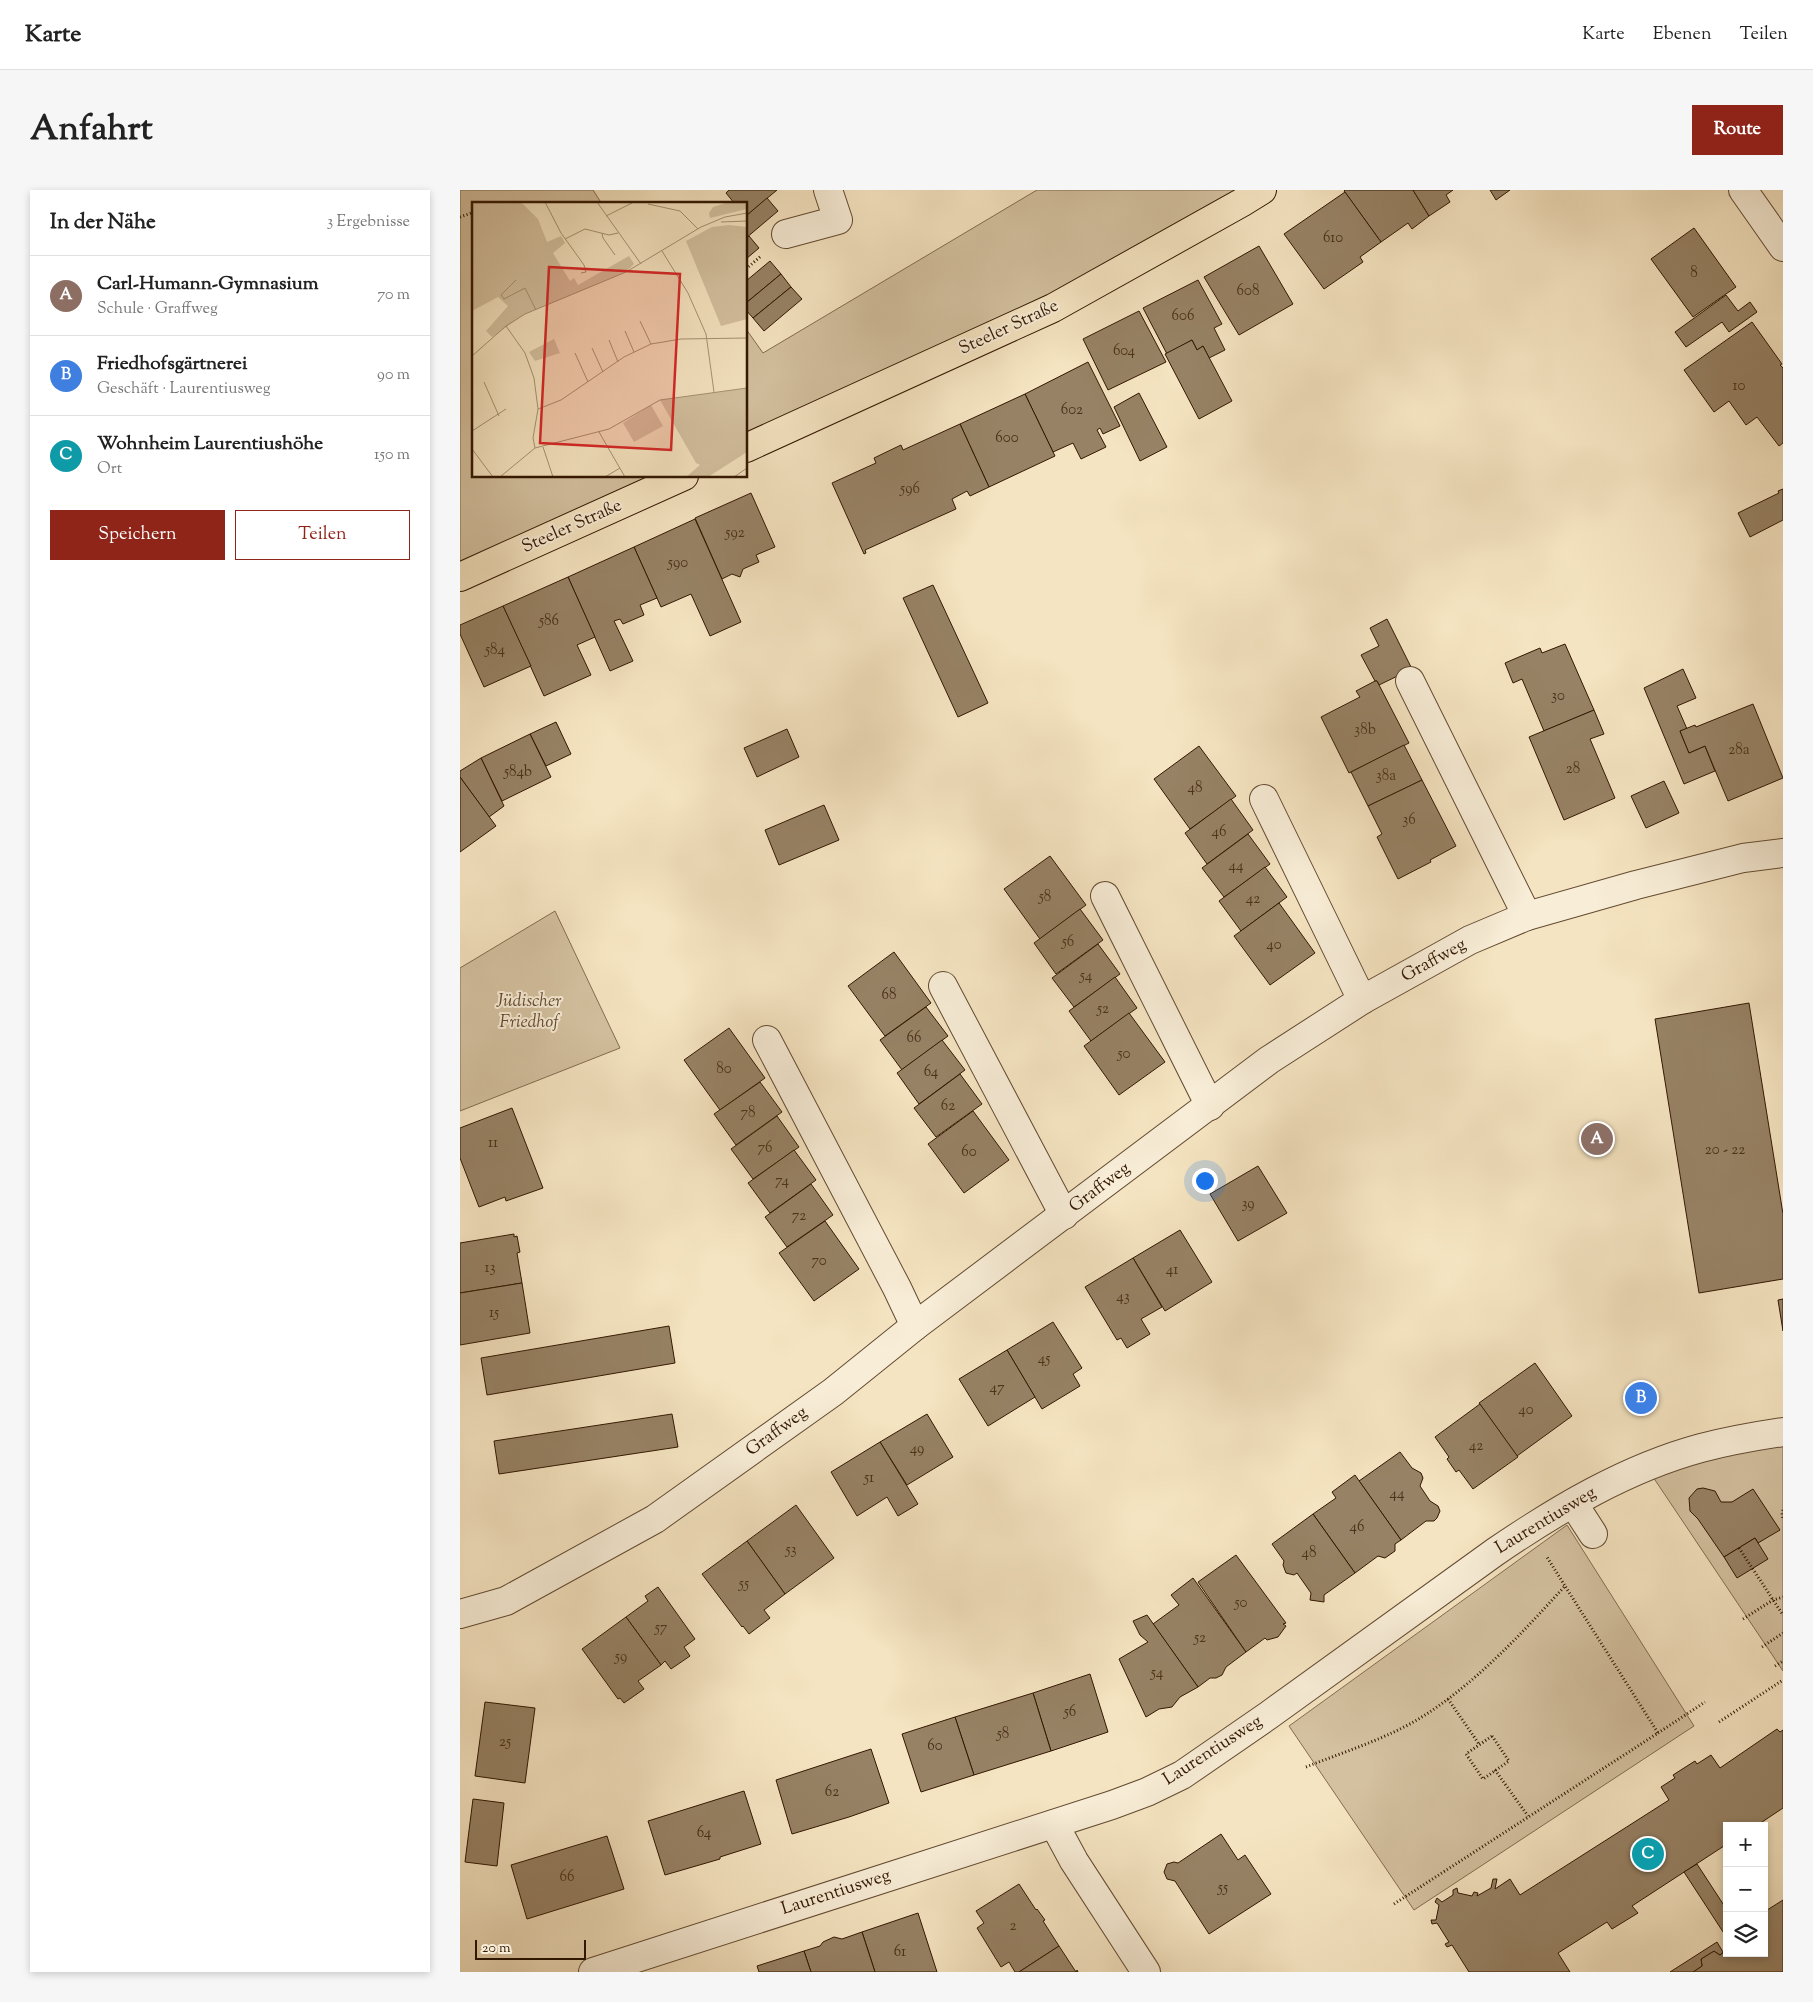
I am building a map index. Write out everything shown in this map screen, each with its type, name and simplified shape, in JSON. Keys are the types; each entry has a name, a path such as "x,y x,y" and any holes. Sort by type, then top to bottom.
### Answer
{"main road":[{"name":"Steeler Straße","path":"748,447 1054,308 1262,190"},
{"name":"Steeler Straße","path":"460,577 680,478"}],"street":[{"path":"786,234 838,220 828,190"},
{"path":"1743,190 1783,247"},
{"path":"1410,681 1527,916"},
{"path":"1264,799 1362,1000"},
{"name":"Graffweg","path":"460,1614 506,1601 655,1519 833,1392 915,1326 1269,1060 1362,1000 1470,940 1527,916 1654,880 1743,858 1783,853"},
{"path":"1105,896 1210,1106"},
{"path":"943,986 1064,1215"},
{"path":"767,1040 915,1326"},
{"name":"Laurentiusweg","path":"593,1972 1148,1792 1182,1775 1531,1528 1572,1503 1646,1467 1700,1448 1783,1432"},
{"path":"1572,1503 1594,1534"},
{"path":"1054,1824 1074,1861 1146,1972"}],"path":[{"path":"460,217 472,213"},
{"path":"1783,1510 1783,1519"},
{"path":"1531,1528 1564,1586 1658,1733"},
{"path":"1739,1548 1783,1615"},
{"path":"1306,1767 1399,1729 1424,1716 1448,1699 1486,1667 1564,1586"},
{"path":"1744,1619 1773,1600 1783,1597"},
{"path":"1762,1647 1783,1633"},
{"path":"1775,1666 1783,1661"},
{"path":"1719,1722 1783,1680"},
{"path":"1448,1699 1479,1744"},
{"path":"1394,1904 1705,1702"},
{"path":"1492,1736 1509,1761 1484,1779 1466,1754 1479,1744 1492,1736"},
{"path":"1495,1770 1528,1816"}],"green space":[{"path":"460,190 593,190 601,202 472,202 472,478 679,478 460,576"},
{"path":"1037,190 1251,190 1241,203 748,446 748,332 763,353"},
{"name":"Jüdischer Friedhof","path":"555,911 620,1048 460,1111 460,968"},
{"path":"1783,1433 1783,1671 1647,1468"},
{"path":"1567,1525 1694,1726 1414,1910 1289,1726"}],"building":[{"path":"729,190 777,190 748,214 748,202 733,202 726,193"},
{"path":"1345,190 1413,190 1429,216 1412,229 1408,223 1381,242"},
{"path":"1413,190 1453,190 1446,195 1450,202 1429,216"},
{"path":"1490,190 1510,190 1496,200"},
{"path":"1345,192 1381,242 1360,257 1363,262 1324,289 1284,234"},
{"path":"767,198 778,211 748,236 748,214"},
{"path":"1694,228 1736,287 1693,317 1651,259"},
{"path":"748,237 759,248 748,257"},
{"path":"1259,246 1293,304 1239,335 1204,277"},
{"path":"770,261 781,274 748,301 748,279"},
{"path":"781,274 791,287 753,318 748,312 748,301"},
{"path":"1198,280 1222,324 1214,328 1225,350 1209,358 1203,346 1197,350 1192,340 1167,354 1143,308"},
{"path":"791,287 802,299 764,331 753,318"},
{"path":"1726,295 1738,311 1750,302 1757,312 1729,332 1722,322 1686,347 1675,332"},
{"path":"1139,311 1166,362 1108,390 1083,339"},
{"path":"1752,322 1783,368 1783,443 1779,446 1757,417 1746,425 1729,401 1714,412 1684,370"},
{"path":"1192,340 1197,350 1203,346 1232,401 1199,419 1165,354"},
{"path":"1088,362 1120,426 1103,434 1100,428 1097,430 1106,447 1081,459 1073,443 1053,452 1025,394"},
{"path":"1139,393 1167,447 1140,461 1114,407"},
{"path":"1025,394 1055,456 989,487 960,424"},
{"path":"960,424 989,487 970,496 967,491 952,499 956,509 865,550 866,553 864,554 832,483 876,463 874,458 901,445 903,450"},
{"path":"1783,489 1783,520 1750,537 1738,513 1779,493 1778,491"},
{"path":"751,493 775,547 756,555 759,562 743,569 740,577 732,574 722,579 695,518"},
{"path":"695,519 741,622 710,636 691,594 661,607 634,547"},
{"path":"634,547 657,598 640,605 644,615 623,624 620,619 614,621 633,661 610,671 568,577"},
{"path":"568,577 595,637 577,645 591,675 544,696 503,606"},
{"path":"933,585 988,703 958,717 903,598"},
{"path":"503,606 531,666 484,687 460,634 460,625"},
{"path":"1387,619 1412,669 1379,685 1361,655 1379,646 1370,628"},
{"path":"1565,644 1594,710 1544,731 1522,679 1513,683 1505,663 1540,648 1542,653"},
{"path":"1683,669 1696,698 1677,706 1687,729 1680,731 1689,753 1705,746 1715,771 1684,784 1644,688"},
{"path":"1377,681 1409,743 1349,773 1321,717 1360,697 1356,691"},
{"path":"1753,704 1783,778 1728,801 1705,746 1689,753 1680,731 1695,725 1696,727"},
{"path":"1594,710 1604,734 1590,739 1615,798 1564,820 1529,737"},
{"path":"556,722 571,754 546,766 530,734"},
{"path":"787,729 799,757 757,777 744,748"},
{"path":"530,734 551,777 502,801 481,758"},
{"path":"1404,745 1422,780 1368,806 1351,772"},
{"path":"1199,746 1236,796 1190,829 1154,779"},
{"path":"481,758 504,806 489,817 460,777 460,771"},
{"path":"460,777 496,826 460,852"},
{"path":"1422,780 1456,846 1430,860 1431,862 1398,879 1377,837 1382,834 1368,806"},
{"path":"1664,781 1679,813 1646,828 1631,796"},
{"path":"1231,799 1253,830 1207,864 1185,833"},
{"path":"824,805 839,840 779,865 765,830"},
{"path":"1248,834 1270,864 1224,897 1202,868"},
{"path":"1050,856 1086,905 1040,939 1004,889"},
{"path":"1265,867 1287,897 1241,931 1219,901"},
{"path":"1279,903 1315,953 1270,985 1234,936"},
{"path":"1080,909 1103,940 1056,974 1034,943"},
{"path":"1098,944 1120,974 1074,1007 1052,978"},
{"path":"894,952 931,1003 885,1036 848,986"},
{"path":"1115,977 1137,1008 1091,1041 1069,1011"},
{"path":"1749,1003 1783,1214 1783,1279 1699,1293 1655,1019"},
{"path":"926,1007 948,1036 902,1070 880,1040"},
{"path":"1129,1013 1165,1062 1119,1095 1084,1046"},
{"path":"729,1028 765,1078 720,1110 684,1060"},
{"path":"942,1040 965,1070 919,1104 897,1073"},
{"path":"960,1074 982,1104 936,1137 914,1108"},
{"path":"760,1082 782,1112 736,1145 714,1114"},
{"path":"512,1108 543,1188 506,1201 505,1197 479,1207 460,1158 460,1128"},
{"path":"973,1111 1009,1160 964,1193 928,1144"},
{"path":"777,1116 799,1147 753,1179 731,1149"},
{"path":"794,1150 816,1180 770,1213 748,1183"},
{"path":"1258,1166 1287,1213 1238,1241 1210,1194"},
{"path":"811,1184 833,1215 787,1247 765,1217"},
{"path":"825,1221 859,1269 814,1301 779,1253"},
{"path":"1180,1230 1212,1282 1165,1311 1133,1258"},
{"path":"514,1234 514,1237 517,1236 520,1252 517,1253 522,1283 460,1293 460,1243"},
{"path":"1133,1258 1162,1307 1141,1319 1150,1334 1127,1348 1121,1338 1117,1340 1085,1287"},
{"path":"522,1283 530,1333 460,1345 460,1293"},
{"path":"1783,1299 1783,1331 1778,1300"},
{"path":"1053,1322 1082,1368 1073,1374 1080,1386 1042,1409 1007,1350"},
{"path":"669,1326 675,1363 487,1395 481,1358"},
{"path":"1007,1350 1035,1397 988,1426 959,1379"},
{"path":"1535,1363 1572,1416 1517,1456 1479,1403"},
{"path":"1480,1404 1518,1457 1473,1489 1459,1470 1456,1472 1447,1459 1449,1457 1435,1437"},
{"path":"672,1414 678,1447 499,1474 494,1441"},
{"path":"927,1414 953,1457 907,1485 880,1442"},
{"path":"880,1442 918,1504 898,1516 887,1497 857,1516 831,1472"},
{"path":"1400,1452 1412,1468 1421,1473 1423,1478 1420,1486 1430,1501 1438,1506 1440,1511 1434,1521 1426,1521 1401,1540 1359,1481"},
{"path":"1355,1475 1401,1540 1395,1544 1395,1551 1385,1558 1378,1556 1355,1573 1313,1514 1336,1498 1332,1492"},
{"path":"1703,1488 1715,1491 1721,1502 1732,1502 1753,1489 1780,1530 1758,1543 1755,1538 1724,1557 1698,1519 1690,1511 1689,1498 1697,1489"},
{"path":"796,1505 834,1558 785,1594 747,1541"},
{"path":"1313,1514 1355,1573 1324,1595 1324,1602 1310,1600 1311,1593 1297,1573 1294,1575 1286,1573 1283,1565 1284,1561 1272,1544"},
{"path":"1755,1538 1768,1559 1737,1578 1724,1557"},
{"path":"747,1541 785,1594 764,1610 770,1618 749,1634 702,1574"},
{"path":"1236,1555 1286,1623 1283,1624 1286,1626 1278,1637 1267,1640 1265,1638 1246,1652 1198,1582"},
{"path":"1193,1578 1246,1652 1226,1667 1222,1675 1210,1678 1198,1687 1153,1624 1179,1605 1171,1595"},
{"path":"658,1587 695,1639 684,1647 690,1656 671,1669 665,1661 661,1665 626,1617 648,1601 645,1596"},
{"path":"1147,1615 1198,1687 1180,1697 1172,1707 1159,1709 1146,1717 1119,1659 1148,1642 1140,1635 1133,1621"},
{"path":"626,1617 661,1665 638,1681 644,1689 624,1703 620,1698 618,1699 582,1649"},
{"path":"1090,1674 1108,1732 1051,1751 1033,1693"},
{"path":"1033,1693 1051,1751 974,1775 955,1717"},
{"path":"485,1702 535,1708 525,1783 475,1776"},
{"path":"955,1717 974,1775 921,1792 902,1734"},
{"path":"1777,1729 1780,1732 1783,1730 1783,1808 1762,1822 1723,1822 1723,1847 1632,1906 1638,1913 1612,1929 1607,1922 1558,1953 1570,1972 1469,1972 1452,1945 1447,1947 1445,1944 1449,1942 1437,1923 1432,1924 1431,1920 1436,1920 1439,1905 1435,1902 1437,1898 1442,1902 1453,1895 1453,1890 1457,1888 1458,1893 1472,1896 1474,1892 1478,1893 1477,1896 1491,1888 1493,1879 1497,1879 1495,1889 1510,1879 1520,1895 1669,1800 1661,1787 1675,1778 1673,1775 1695,1761 1697,1764 1711,1755 1720,1768"},
{"path":"871,1749 889,1803 792,1834 776,1780"},
{"path":"744,1791 761,1844 720,1857 720,1859 665,1875 648,1821"},
{"path":"473,1799 504,1803 497,1866 465,1862"},
{"path":"1221,1834 1238,1860 1245,1855 1271,1894 1209,1934 1175,1881 1167,1879 1164,1872 1167,1864 1178,1863"},
{"path":"607,1836 624,1889 527,1919 511,1865"},
{"path":"1697,1864 1723,1904 1723,1932 1684,1872"},
{"path":"1019,1884 1045,1920 1043,1921 1059,1946 1019,1972 1015,1972 1009,1962 1001,1967 977,1928 984,1923 976,1911"},
{"path":"1783,1900 1783,1972 1693,1972 1702,1966 1701,1959 1714,1951 1720,1955 1723,1953 1723,1957 1768,1957 1768,1909"},
{"path":"918,1913 937,1972 875,1972 862,1932"},
{"path":"862,1932 875,1972 811,1972 804,1951 820,1946 823,1942 834,1937 842,1939"},
{"path":"1717,1942 1723,1952 1720,1955 1714,1951 1701,1959 1702,1966 1693,1972 1670,1972"},
{"path":"1059,1946 1076,1972 1019,1972"},
{"path":"804,1951 811,1972 759,1972 757,1966"}],"place":[{"name":"Carl-Humann-Gymnasium","path":"1597,1139"},
{"name":"Friedhofsgärtnerei","path":"1641,1398"},
{"name":"Wohnheim Laurentiushöhe","path":"1648,1854"}]}
